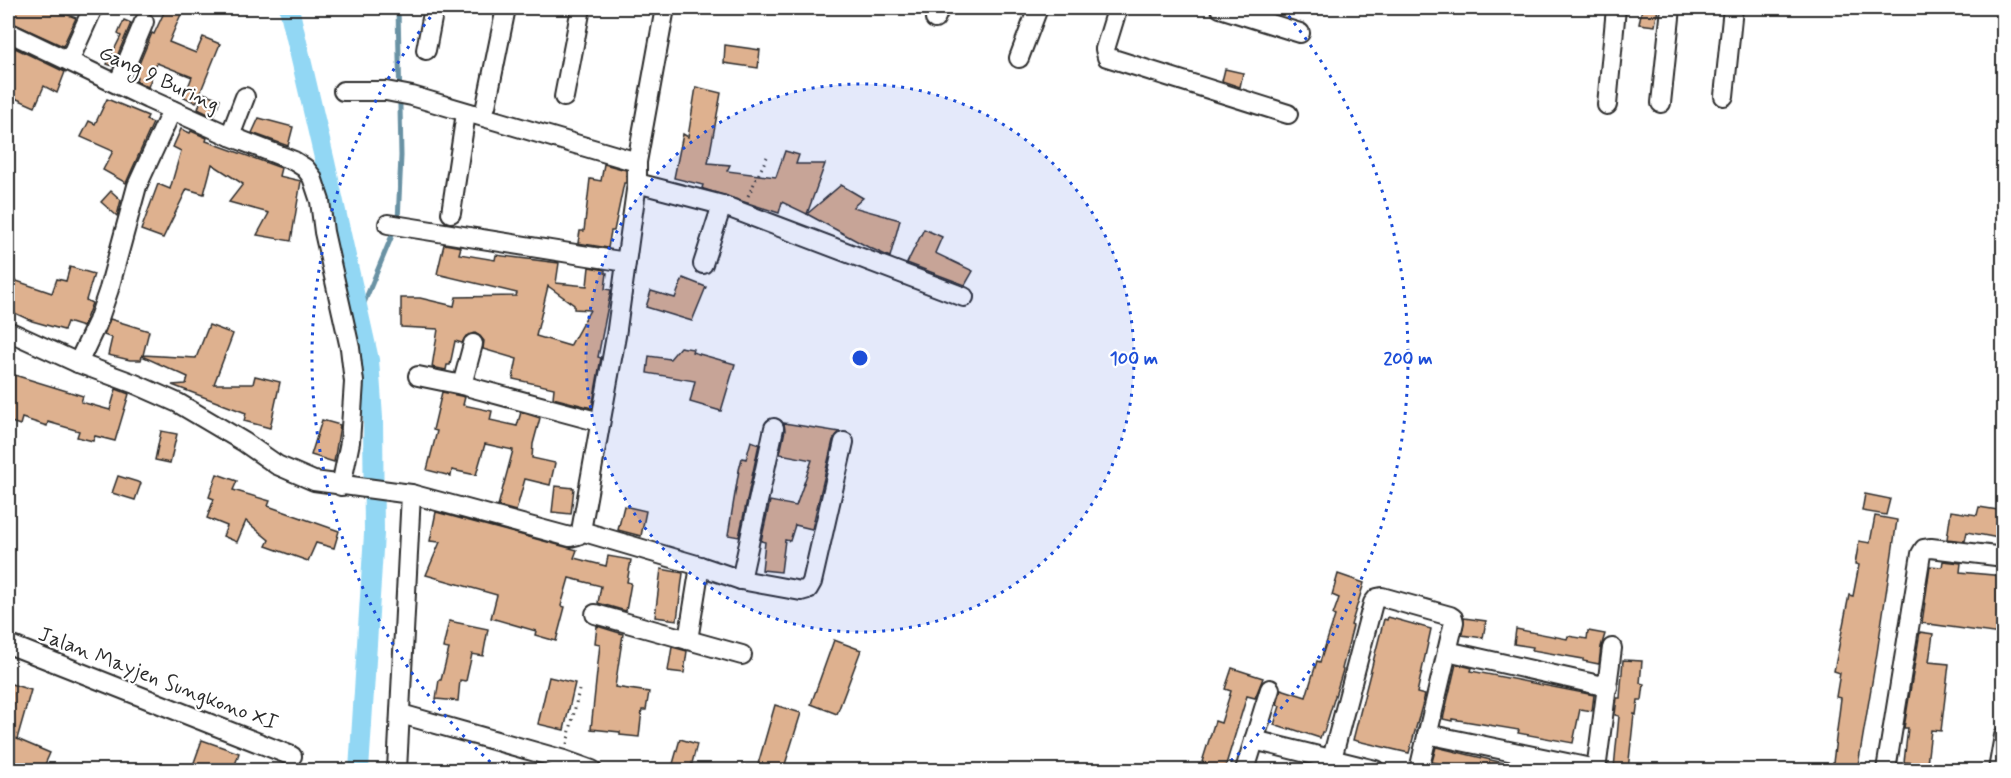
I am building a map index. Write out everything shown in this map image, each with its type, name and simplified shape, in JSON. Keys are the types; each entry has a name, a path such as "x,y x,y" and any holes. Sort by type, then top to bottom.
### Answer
{"street":[{"path":"69,61 93,8"},
{"path":"426,50 434,8"},
{"path":"486,106 506,8"},
{"path":"564,97 581,8"},
{"path":"8,332 178,403 244,442 277,465 315,482 404,493 570,537 578,535 581,531 616,336 637,183 637,162 665,8"},
{"path":"1019,58 1038,8"},
{"path":"1116,8 1105,49 1107,57 1288,114"},
{"path":"1220,8 1300,33"},
{"path":"1607,105 1616,8"},
{"path":"1661,103 1671,8"},
{"path":"1724,96 1733,8"},
{"path":"118,84 144,22"},
{"name":"Gang 9 Buring","path":"8,35 230,136 294,161 305,168 312,177 320,201 324,232 353,371 350,442 343,486"},
{"path":"343,91 386,91 412,96 637,162"},
{"path":"230,136 245,97"},
{"path":"78,363 102,311 137,186 172,110"},
{"path":"451,213 466,113"},
{"path":"637,183 722,205 964,297"},
{"path":"703,264 722,205"},
{"path":"396,226 626,262"},
{"path":"462,385 473,344"},
{"path":"418,376 462,385 600,422"},
{"path":"741,580 774,428"},
{"path":"581,531 741,580 801,591 808,589 812,582 844,442"},
{"path":"397,771 401,714 404,493"},
{"path":"1886,771 1921,554 1924,549 1931,548 2004,557"},
{"path":"688,640 700,566"},
{"path":"1330,765 1373,603 1377,598 1382,597 1453,618 1454,622 1419,771"},
{"path":"595,614 742,655"},
{"name":"Jalan Mayjen Sungkono XI","path":"8,644 292,756"},
{"path":"1427,734 1596,770 1612,648"},
{"path":"1448,651 1608,687"},
{"path":"1245,771 1270,689"},
{"path":"401,714 564,760 592,771"},
{"path":"1998,771 2004,736"},
{"path":"1254,740 1330,765 1375,771"}],"path":[{"path":"741,212 767,157"},
{"path":"564,760 579,690"}],"building":[{"path":"8,8 51,8 76,18 63,46 8,21"},
{"path":"166,8 182,12 169,42 196,53 203,37 220,44 196,103 184,97 192,77 157,63 148,87 136,81 137,77 134,76 152,33 154,34"},
{"path":"1642,8 1658,9 1655,26 1639,24"},
{"path":"124,20 131,23 113,66 107,64 121,36 118,34"},
{"path":"725,45 760,50 758,68 724,63"},
{"path":"15,48 65,72 57,93 44,86 35,107 8,95 8,64"},
{"path":"1225,69 1243,73 1240,87 1222,81"},
{"path":"696,87 721,93 708,163 730,165 727,171 776,177 785,151 799,155 796,164 825,164 807,214 782,202 779,213 704,189 703,185 674,178 683,134 688,137"},
{"path":"203,93 220,99 214,117 198,109"},
{"path":"107,99 148,116 146,120 153,123 126,183 103,170 113,151 81,137 89,121 95,124"},
{"path":"259,118 293,127 288,146 252,133"},
{"path":"181,129 207,138 206,141 281,168 279,176 301,181 291,241 257,235 269,213 229,202 243,184 212,164 204,194 187,189 163,238 141,230 158,184 170,189 181,151 173,147"},
{"path":"604,164 626,170 626,183 624,183 608,248 578,243 580,231 584,231 590,179 601,181"},
{"path":"841,185 863,198 853,207 900,220 890,257 807,214"},
{"path":"111,191 121,200 117,216 101,202"},
{"path":"924,229 942,237 935,253 973,271 965,285 907,263"},
{"path":"444,244 461,247 459,254 495,260 496,255 559,263 556,283 587,286 589,267 605,270 607,273 605,289 611,290 598,357 601,358 592,408 553,398 554,388 513,379 517,359 483,349 484,341 475,333 466,336 462,343 455,341 450,365 447,365 446,370 432,367 438,329 401,327 401,298 420,298 454,306 456,297 516,296 517,293 437,274","holes":["548,286 574,305 574,309 590,310 570,346 536,336"]},
{"path":"70,267 94,274 86,300 92,303 83,327 67,322 64,330 32,321 8,310 8,278 52,293 57,279 66,281"},
{"path":"683,278 706,287 692,321 646,307 651,291 675,298"},
{"path":"110,319 149,331 143,355 196,358 209,325 233,334 214,384 253,384 255,376 280,382 270,428 244,421 246,413 172,385 186,384 188,377 142,356 141,360 130,360 108,355 112,338 104,335"},
{"path":"680,347 693,349 692,352 735,364 721,411 690,402 695,381 647,373 649,356 670,359"},
{"path":"8,373 83,396 81,402 110,410 116,389 129,394 115,441 95,436 93,441 77,437 79,431 48,422 47,426 22,418 20,425 8,421"},
{"path":"442,392 465,397 463,405 492,411 490,420 517,426 521,412 540,418 532,458 555,463 550,485 525,479 516,511 498,506 513,450 485,444 476,475 452,470 451,476 427,470 437,431 433,430"},
{"path":"322,420 340,425 334,462 311,455"},
{"path":"784,423 840,432 833,440 812,529 795,525 790,541 785,540 781,572 762,570 765,542 761,541 770,501 796,506 812,460 780,454 785,430"},
{"path":"161,431 177,434 170,463 155,460"},
{"path":"751,441 759,444 739,537 728,535 739,470 742,458 746,459"},
{"path":"217,474 237,481 233,490 270,501 268,506 339,531 334,548 316,543 308,561 266,546 269,540 246,521 237,542 223,536 227,526 207,518 214,499 209,497"},
{"path":"118,476 141,483 135,500 112,493"},
{"path":"555,486 574,488 571,514 552,512"},
{"path":"1865,494 1890,499 1886,515 1862,511"},
{"path":"624,506 646,511 641,536 618,530"},
{"path":"1979,507 2004,511 2004,539 1967,532 1965,541 1947,539 1951,511 1977,515"},
{"path":"436,512 577,550 574,558 606,566 608,556 631,560 627,582 631,583 626,611 598,603 601,586 569,578 561,606 565,607 556,641 535,635 536,631 491,618 497,595 426,575 440,542 430,541"},
{"path":"1875,516 1897,520 1877,653 1857,771 1832,771 1841,698 1836,697 1840,673 1834,671 1849,595 1853,596 1859,565 1855,564 1859,541 1870,543"},
{"path":"1943,561 1961,563 1960,572 2004,576 2000,634 1922,623 1930,566 1942,567"},
{"path":"661,569 683,573 677,620 655,617"},
{"path":"1338,574 1364,583 1351,625 1353,626 1343,670 1324,732 1320,738 1274,725 1280,706 1277,705 1281,689 1306,697 1335,616 1333,615 1339,598 1332,595"},
{"path":"1388,617 1431,629 1417,693 1425,695 1409,753 1353,740 1384,619 1387,620"},
{"path":"1464,618 1486,621 1483,638 1462,635"},
{"path":"449,621 488,629 483,656 472,654 466,681 460,680 458,701 436,699 439,680 441,680 449,649 443,648"},
{"path":"597,626 623,634 615,687 649,692 646,710 642,710 639,737 620,735 620,732 591,729 600,644 595,643"},
{"path":"1516,629 1567,639 1568,636 1587,639 1588,631 1605,634 1599,664 1514,644"},
{"path":"1920,632 1933,634 1929,662 1949,664 1941,731 1931,730 1927,764 1904,762 1908,728 1904,728"},
{"path":"834,640 861,650 837,714 811,704"},
{"path":"672,647 687,651 684,673 668,671"},
{"path":"1623,660 1642,661 1640,683 1644,684 1642,700 1638,700 1636,715 1634,714 1628,770 1614,768 1619,716 1615,715 1617,698 1620,698"},
{"path":"1456,664 1472,668 1471,671 1594,695 1592,711 1580,709 1573,743 1518,733 1519,730 1443,719"},
{"path":"1232,668 1263,678 1255,698 1247,696 1224,771 1205,771 1208,764 1202,762 1215,721 1221,723 1231,691 1225,689"},
{"path":"549,677 575,683 564,730 538,724"},
{"path":"8,683 31,690 17,739 50,753 42,771 24,771 8,764"},
{"path":"775,705 801,713 783,771 756,771"},
{"path":"680,739 697,744 690,771 671,771"},
{"path":"202,740 239,753 233,771 191,771"},
{"path":"1436,747 1512,765 1512,771 1470,771 1432,762"}],"waterway":[{"path":"289,8 369,360 373,418 374,534 359,770"},
{"path":"359,315 398,221 401,156 398,8"}]}
